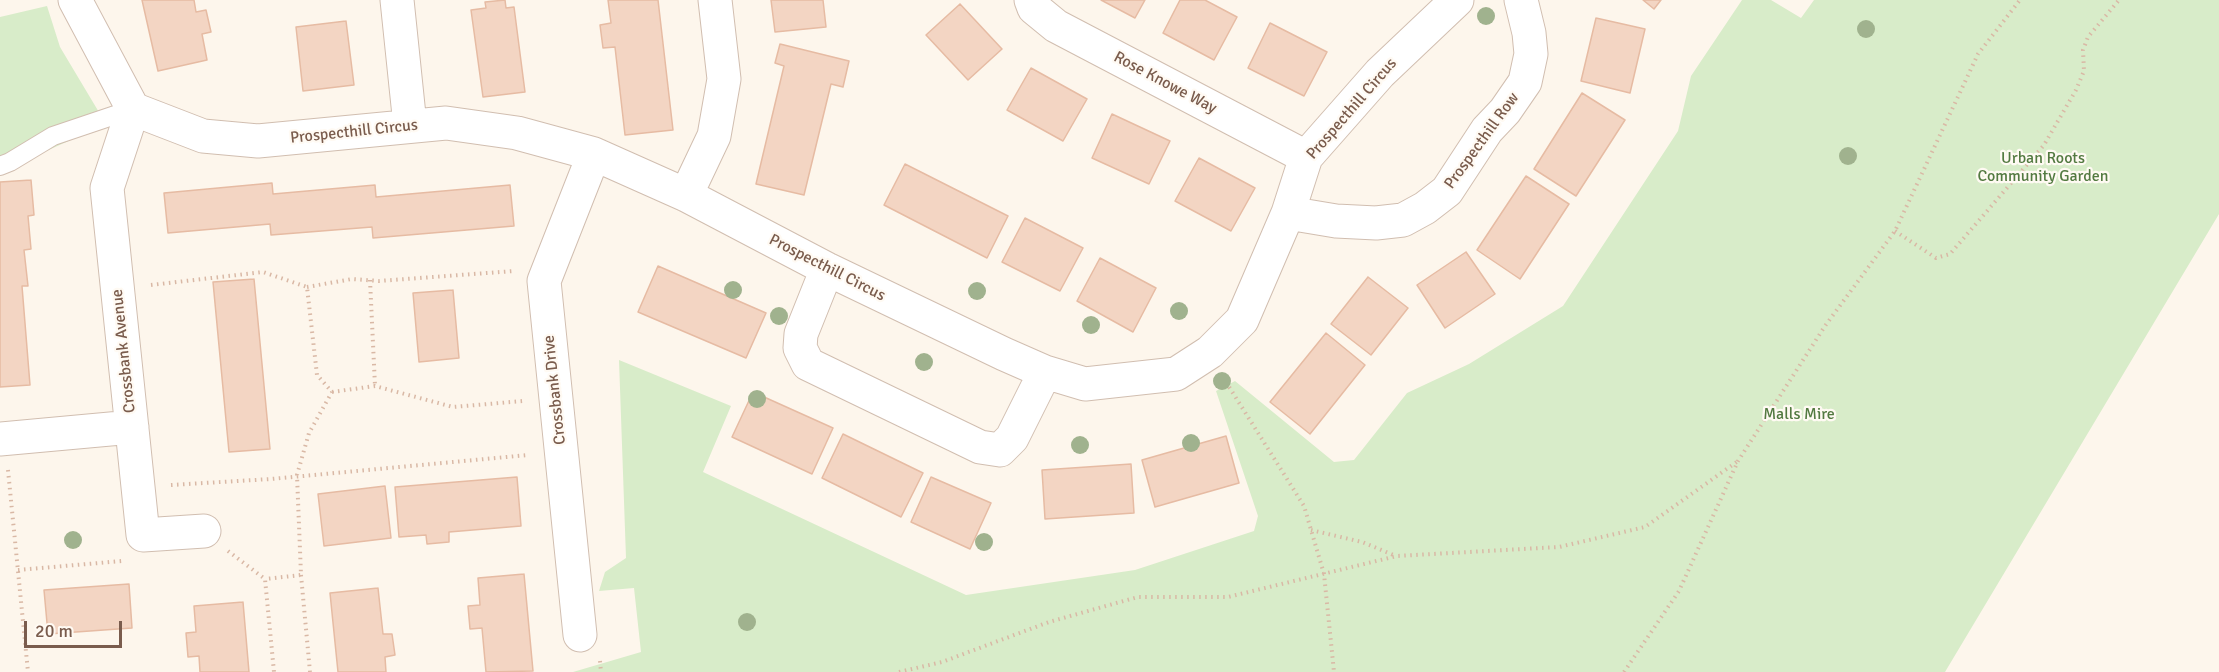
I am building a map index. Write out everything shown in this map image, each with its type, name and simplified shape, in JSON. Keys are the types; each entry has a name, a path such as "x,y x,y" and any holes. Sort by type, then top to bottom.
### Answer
{"street":[{"path":"75,0 133,109"},
{"path":"398,0 410,125"},
{"path":"686,195 714,136 724,79 715,0"},
{"name":"Rose Knowe Way","path":"1031,0 1034,8 1056,27 1306,157"},
{"name":"Prospecthill Circus","path":"133,109 203,136 258,141 446,123 517,133 594,154 686,195 827,269 1045,372 1085,384 1136,380 1176,374 1210,352 1242,320 1288,213 1306,157 1380,73 1457,0"},
{"name":"Prospecthill Row","path":"1288,213 1336,221 1376,223 1403,220 1425,208 1447,191 1487,130 1505,111 1525,82 1531,54 1529,33 1521,0"},
{"name":"Crossbank Avenue","path":"133,109 107,188 143,536"},
{"name":"Crossbank Drive","path":"580,635 544,281 594,154"},
{"path":"827,269 801,334 800,348 808,364 980,447 1000,450 1012,438 1045,372"},
{"path":"3,439 132,427"},
{"path":"143,536 204,531"}],"lane":[{"path":"0,166 53,136 133,109"}],"path":[{"path":"1624,672 1679,591 1738,461 1825,326 1894,231 1978,54 2020,0"},
{"path":"1894,231 1936,258 1950,254 2044,145 2076,90 2084,71 2083,50 2088,37 2119,0"},
{"path":"118,289 263,272 307,287 352,279 548,271"},
{"path":"370,280 375,386"},
{"path":"307,287 317,375 332,392"},
{"path":"1210,352 1236,400 1304,506 1324,573 1334,672"},
{"path":"332,392 375,386 453,407 556,399"},
{"path":"310,672 297,475 309,433 332,392"},
{"path":"3,439 28,672"},
{"path":"139,487 272,479 561,452"},
{"path":"899,672 942,662 1049,622 1138,597 1228,597 1396,556 1559,548 1645,527 1738,461"},
{"path":"1311,530 1362,542 1396,556"},
{"path":"204,531 243,564 266,579 302,575"},
{"path":"18,570 125,561 143,536"},
{"path":"266,579 274,672"}],"green space":[{"name":"Malls Mire","path":"1742,0 1771,0 1801,18 1814,0 2219,0 2219,214 1945,672 573,672 641,652 634,588 599,591 605,572 626,558 619,360 731,406 703,472 966,595 1135,570 1254,531 1258,516 1216,391 1235,381 1334,462 1354,460 1407,393 1469,364 1563,306 1678,131 1691,76"},
{"path":"47,6 60,47 106,124 0,172 0,17"}],"building":[{"path":"142,0 194,0 196,12 206,10 211,32 202,34 207,60 158,71"},
{"path":"505,0 506,8 514,7 525,92 483,97 471,10 486,8 485,2"},
{"path":"608,0 658,0 673,130 625,135 615,47 603,48 600,25 611,23"},
{"path":"771,0 823,0 826,27 775,32"},
{"path":"1101,0 1145,0 1135,18"},
{"path":"1180,0 1205,0 1237,17 1214,60 1163,33"},
{"path":"1643,0 1661,0 1654,9"},
{"path":"960,4 1002,49 968,80 926,35"},
{"path":"1596,18 1645,29 1630,93 1581,81"},
{"path":"346,21 354,85 303,91 296,27"},
{"path":"1270,23 1327,52 1304,96 1248,68"},
{"path":"780,44 849,61 843,87 831,84 804,195 756,184 784,66 775,63"},
{"path":"1031,68 1087,99 1063,141 1007,110"},
{"path":"1582,93 1625,120 1576,196 1534,169"},
{"path":"1112,114 1170,141 1149,184 1092,158"},
{"path":"1199,158 1255,188 1231,231 1175,201"},
{"path":"905,164 1008,216 987,258 884,205"},
{"path":"1526,176 1569,204 1520,279 1477,250"},
{"path":"31,180 34,215 28,216 31,249 24,250 28,286 22,286 30,385 0,387 0,182"},
{"path":"272,183 273,194 375,185 376,197 510,185 514,226 373,238 372,227 271,235 270,224 168,233 164,193"},
{"path":"1025,218 1083,248 1060,291 1002,262"},
{"path":"1466,252 1495,294 1445,328 1417,285"},
{"path":"1100,258 1156,288 1133,332 1077,301"},
{"path":"658,266 766,313 746,358 638,312"},
{"path":"1368,277 1408,308 1371,355 1331,324"},
{"path":"254,279 270,449 229,452 213,282"},
{"path":"453,290 459,358 419,362 413,293"},
{"path":"1326,333 1365,365 1310,434 1270,402"},
{"path":"753,392 833,428 812,474 732,437"},
{"path":"843,434 923,473 901,517 822,478"},
{"path":"1226,436 1239,483 1155,507 1142,460"},
{"path":"1131,464 1134,513 1045,519 1042,470"},
{"path":"517,477 521,526 449,532 449,542 427,544 426,535 399,537 395,487"},
{"path":"931,477 991,503 970,549 911,522"},
{"path":"385,486 391,538 324,546 318,494"},
{"path":"524,574 533,671 486,672 482,628 470,629 468,606 480,605 478,578"},
{"path":"129,584 132,628 48,634 44,590"},
{"path":"378,588 383,634 392,634 395,655 385,657 386,672 338,672 330,593"},
{"path":"243,602 249,672 200,672 199,656 188,657 186,633 196,632 194,606"}],"park label":[{"name":"Urban Roots Community Garden","path":"2043,168"}]}
